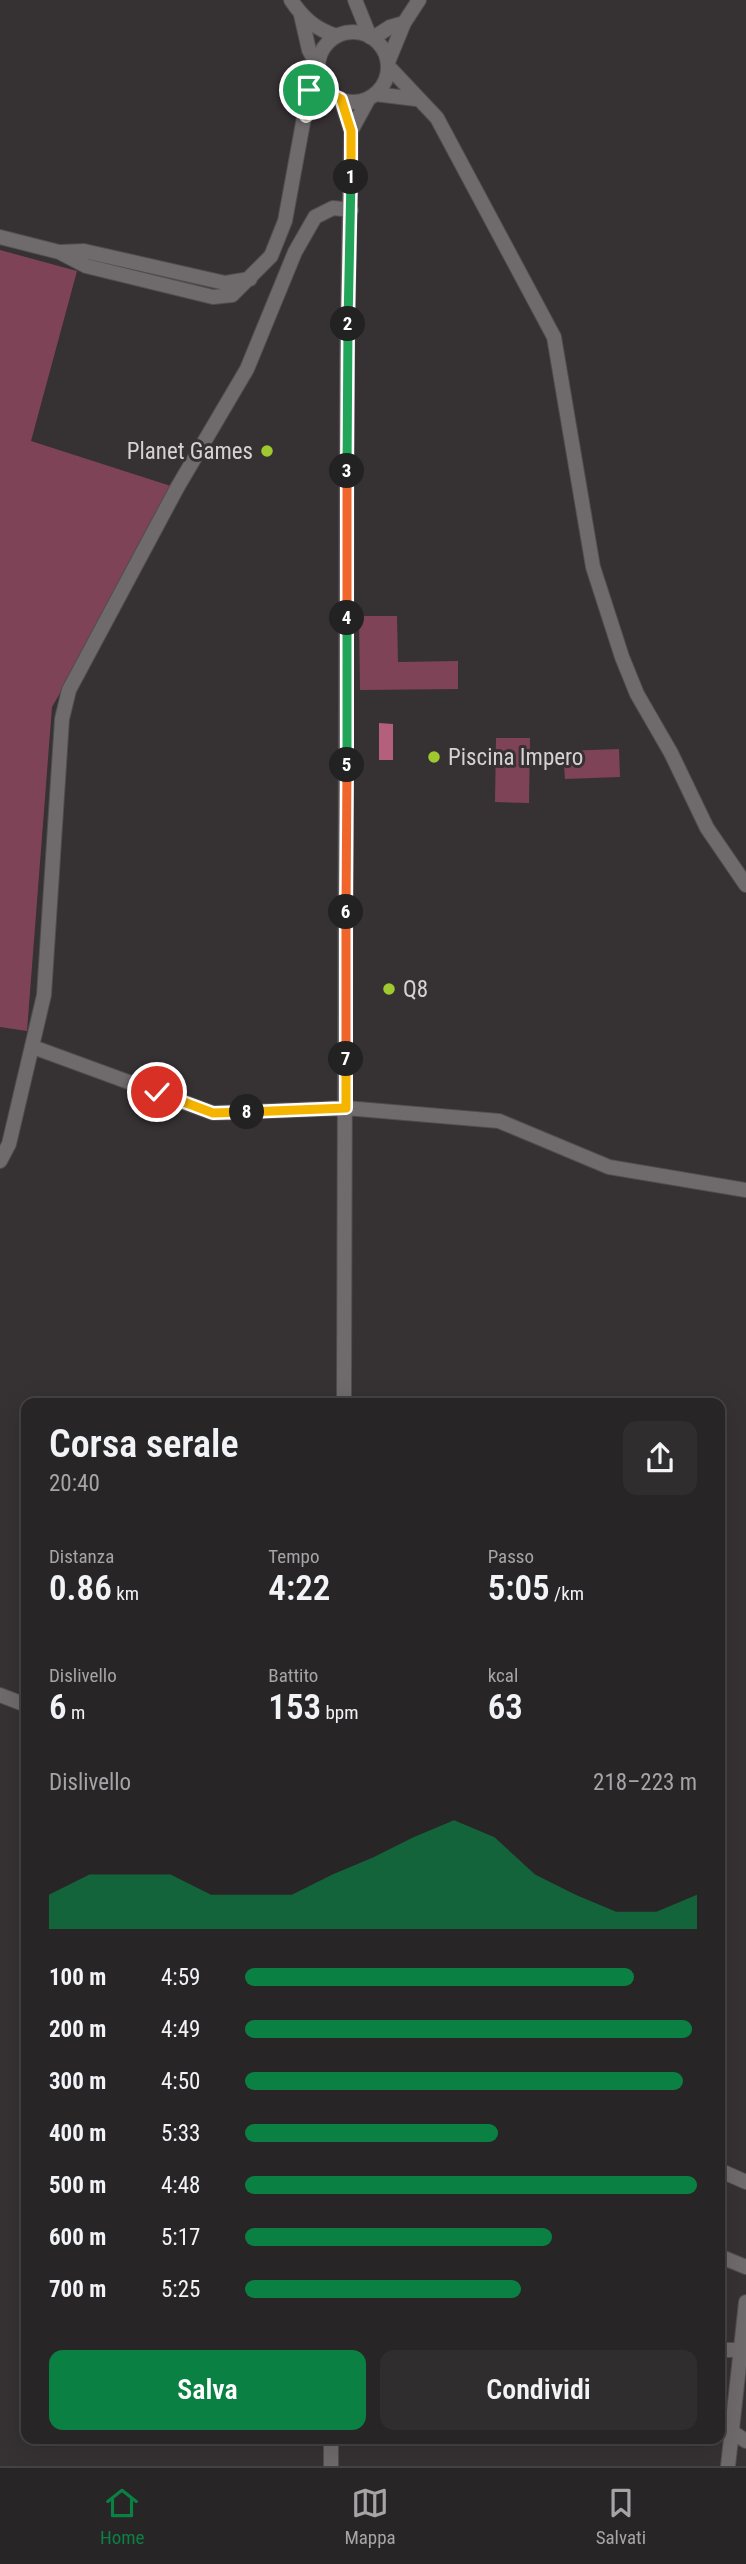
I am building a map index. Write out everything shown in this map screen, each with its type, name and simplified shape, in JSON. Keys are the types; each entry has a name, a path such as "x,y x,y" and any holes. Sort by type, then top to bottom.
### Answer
{"street":[{"path":"291,0 301,15 319,30 340,35 362,33 372,37"},
{"path":"0,237 59,252 86,266 213,297 232,295 251,279 271,256 285,221 309,90 319,71 323,49 340,35 355,0"},
{"path":"355,0 388,64 416,99 437,118 554,337 593,567 622,657 637,694 671,753 707,828 746,886"},
{"path":"351,131 387,76 388,64 404,23 419,0"},
{"path":"301,15 309,50 319,71 337,97 351,131 347,362 344,1398"},
{"path":"372,37 404,23"},
{"path":"337,97 350,102 372,96 416,99"},
{"path":"306,116 337,97"},
{"path":"0,1161 9,1144 44,995 62,719 69,690 177,488 247,369 295,252 315,217 333,208 351,210"},
{"path":"33,1047 213,1113 346,1108 499,1121 609,1167 746,1190"},
{"path":"0,1695 21,1704"},
{"path":"725,2173 746,2182"},
{"path":"725,2258 746,2267"},
{"path":"728,2466 743,2350 746,2302"},
{"path":"725,2350 743,2350"},
{"path":"725,2428 746,2441"},
{"path":"331,2444 331,2466"}],"shaded area":[{"path":"0,250 77,271 31,441 177,488 52,707 27,1031 0,1027"},
{"path":"359,616 397,616 398,662 458,661 458,689 360,690"},
{"path":"379,723 393,724 393,760 379,760"},
{"path":"496,738 530,738 529,803 495,802"},
{"path":"619,749 620,777 565,779 563,751"}],"place":[{"name":"Planet Games","path":"267,451"},
{"name":"Piscina Impero","path":"434,757"},
{"name":"Q8","path":"389,989"}],"route":[{"path":"157,1092 213,1113 346,1108 347,362 351,131 341,99 333,95 306,116 309,90"}]}
